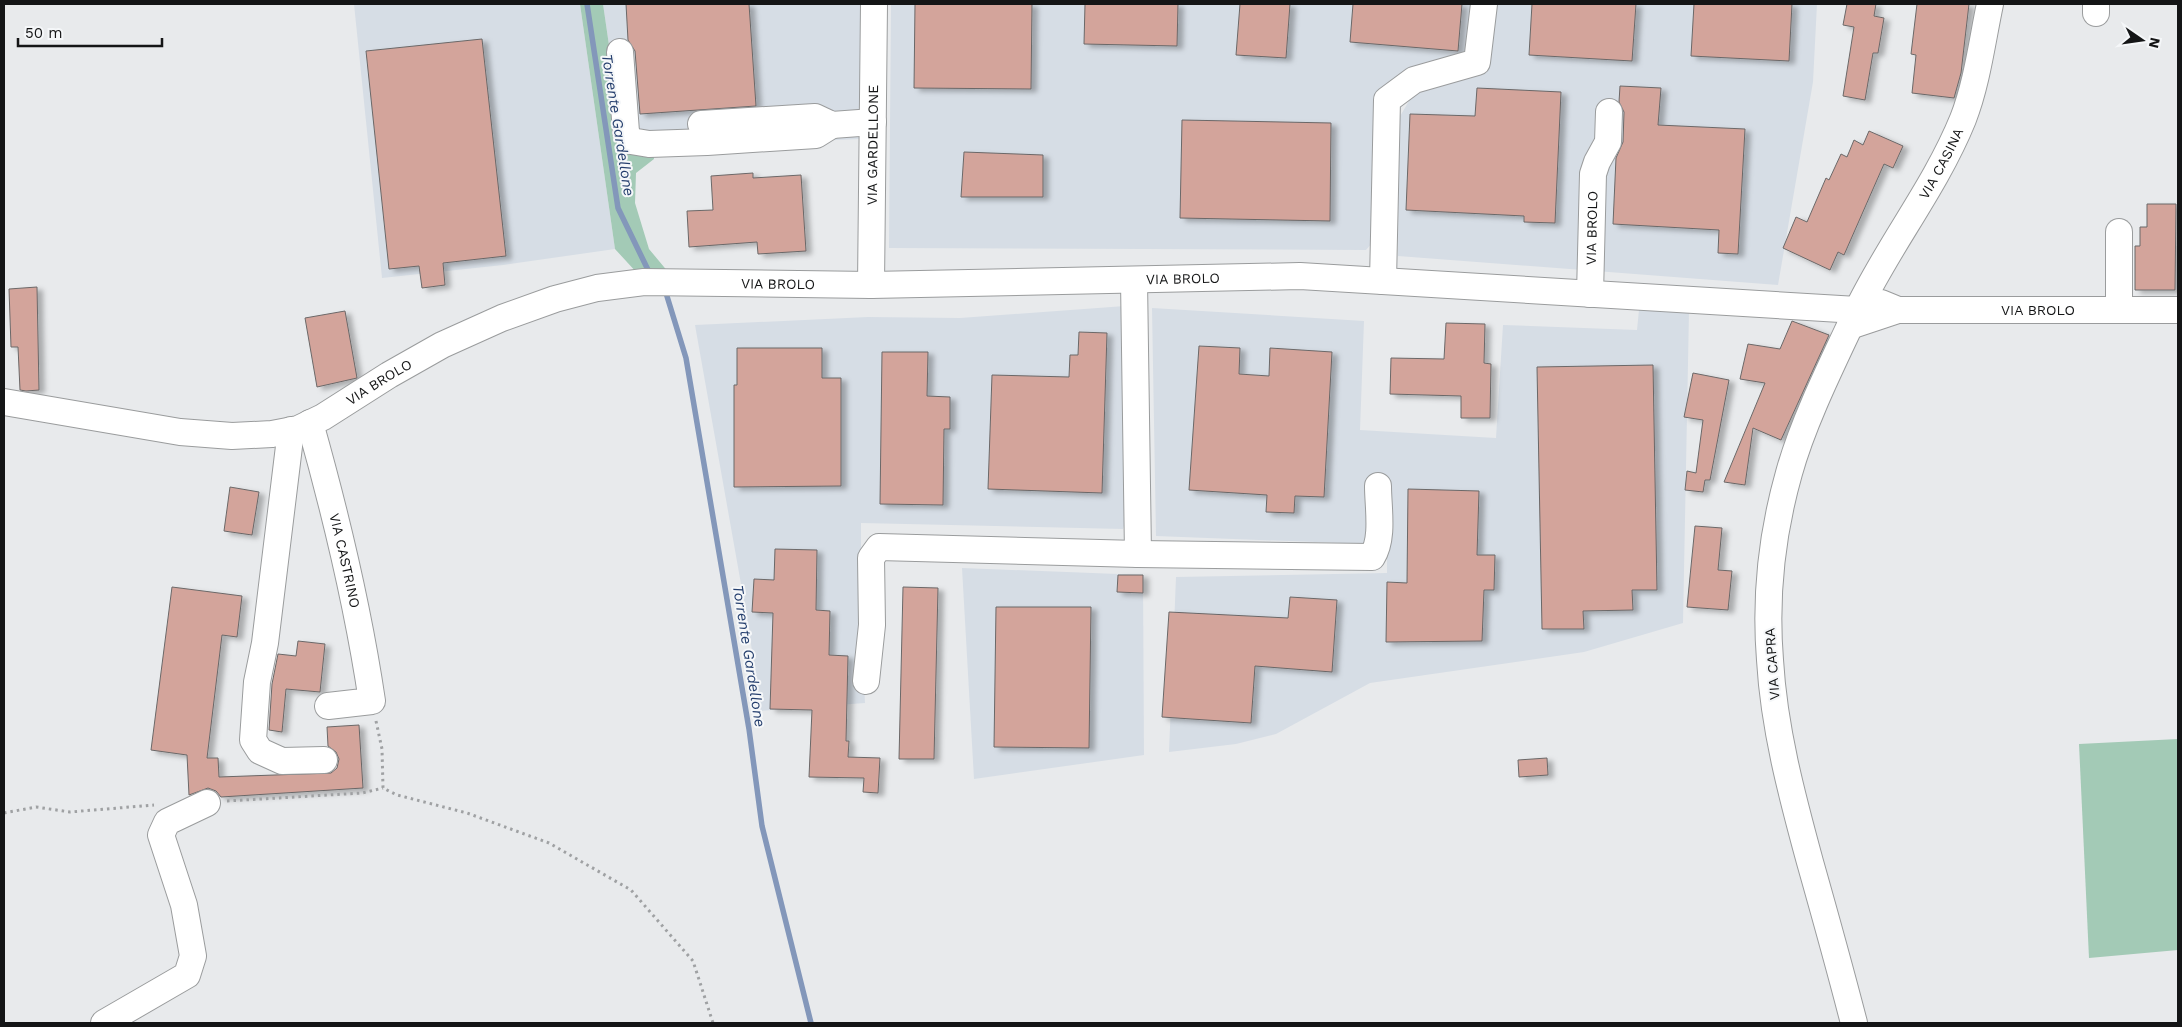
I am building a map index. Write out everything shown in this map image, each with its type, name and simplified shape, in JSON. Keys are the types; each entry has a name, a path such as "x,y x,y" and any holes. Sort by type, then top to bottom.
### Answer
{"street":[{"name":"VIA GARDELLONE","path":"871,285 874,4"},
{"path":"1383,281 1387,100 1414,80 1477,62 1484,4"},
{"name":"VIA CASINA","path":"1858,310 1962,121 1972,93 1990,4"},
{"path":"620,52 626,132 632,141 658,143 809,136 816,135 832,125 873,122"},
{"name":"VIA BROLO","path":"1590,294 1593,174 1608,142 1609,112"},
{"path":"701,124 816,117 832,125"},
{"path":"2119,232 2120,310"},
{"name":"VIA BROLO","path":"4,402 207,436 272,434 300,427 442,345 502,318 555,299 597,288 644,282 871,285 1300,276 1858,310 2178,310"},
{"path":"1134,280 1138,554"},
{"name":"VIA CAPRA","path":"1854,1023 1781,745 1773,695 1769,638 1772,555 1789,471 1806,426 1858,310"},
{"path":"300,427 265,643 256,682 253,740 260,751 282,761 324,760"},
{"name":"VIA CASTRINO","path":"300,427 340,530 361,634 372,701"},
{"path":"866,680 872,625 871,558 879,547 1138,554 1372,557 1377,549 1378,486"},
{"path":"328,706 372,701"},
{"path":"104,1023 187,974 193,956 184,905 161,835 167,822 207,802"}],"path":[{"path":"372,701 382,749 383,788 397,795 467,813 549,843 632,890 693,961 713,1023"}],"shaded area":[{"path":"354,4 580,4 615,249 503,265 382,278"},
{"path":"603,4 860,4 860,139 624,149"},
{"path":"891,4 1817,4 1813,82 1778,285 1398,256 1399,118 1416,89 1380,94 1372,243 1366,250 889,248"},
{"path":"1125,306 1130,507 1123,529 861,523 861,626 865,703 760,711 749,629 695,325 868,317 960,318"},
{"path":"1152,308 1364,321 1360,430 1496,438 1503,325 1637,330 1639,310 1689,311 1683,623 1584,652 1370,683 1276,734 1236,744 1169,752 1176,577 1387,573 1387,486 1368,544 1156,536"},
{"path":"962,568 1143,575 1144,755 974,779"}],"green space":[{"path":"580,4 603,4 624,149 653,148 654,159 636,173 635,203 649,249 669,273 638,274 615,249"},
{"path":"2178,739 2178,950 2089,958 2079,744"}],"building":[{"path":"626,4 749,4 756,106 640,114 635,51 628,40"},
{"path":"915,4 1032,4 1031,89 914,88"},
{"path":"1085,4 1178,4 1177,46 1084,44"},
{"path":"1240,4 1290,4 1286,58 1236,55"},
{"path":"1353,4 1462,4 1458,51 1350,42"},
{"path":"1532,4 1636,4 1632,61 1529,55"},
{"path":"1694,4 1792,4 1789,61 1691,56"},
{"path":"1847,4 1876,4 1874,16 1884,18 1878,53 1873,53 1865,100 1843,96 1854,27 1843,25"},
{"path":"1917,4 1969,4 1961,73 1954,98 1912,93 1916,55 1911,54"},
{"path":"482,39 506,256 443,263 445,285 422,288 419,266 389,269 366,51"},
{"path":"1620,86 1661,88 1658,125 1745,129 1738,254 1718,253 1719,230 1613,224 1616,158 1623,142 1624,112 1619,102"},
{"path":"1477,88 1561,92 1555,223 1524,222 1524,216 1406,210 1410,114 1475,116"},
{"path":"1182,120 1331,123 1330,221 1180,218"},
{"path":"1869,131 1903,146 1893,168 1884,164 1844,255 1838,252 1830,270 1783,248 1796,217 1807,222 1826,178 1829,180 1841,154 1847,157 1854,140 1863,145"},
{"path":"964,152 1043,155 1043,197 961,197"},
{"path":"753,173 753,178 801,175 806,251 758,254 757,242 689,247 687,211 713,210 711,176"},
{"path":"2147,204 2176,204 2175,290 2135,290 2135,246 2140,246 2140,227 2147,227"},
{"path":"37,287 39,390 26,391 20,390 18,347 11,347 9,289"},
{"path":"345,311 357,378 317,387 305,318"},
{"path":"1792,321 1829,335 1781,440 1753,428 1745,485 1724,482 1765,383 1740,379 1748,344 1780,349"},
{"path":"1446,323 1485,324 1484,363 1491,364 1490,418 1461,418 1461,396 1390,394 1391,358 1444,359"},
{"path":"1079,332 1107,333 1102,493 988,489 992,375 1069,377 1070,355 1078,355"},
{"path":"1199,346 1240,348 1239,374 1269,376 1270,348 1332,352 1324,497 1295,496 1294,513 1266,512 1267,495 1189,490"},
{"path":"737,348 822,348 822,378 841,378 841,486 734,487 734,385 737,385"},
{"path":"882,352 928,352 927,396 950,397 950,429 944,429 943,505 880,504"},
{"path":"1653,365 1657,590 1632,590 1633,610 1583,611 1584,629 1542,629 1537,367"},
{"path":"1693,373 1729,380 1710,480 1705,480 1703,492 1685,490 1687,471 1696,473 1703,420 1684,417"},
{"path":"230,487 259,492 252,535 224,531"},
{"path":"1408,489 1479,491 1477,555 1495,555 1494,590 1484,590 1482,641 1386,642 1387,582 1407,583"},
{"path":"1695,526 1722,528 1718,570 1732,571 1728,610 1687,607"},
{"path":"775,549 817,550 816,610 830,611 829,655 848,656 846,741 849,741 848,757 880,758 878,793 863,792 864,778 809,777 812,710 770,709 773,613 752,612 754,579 774,580"},
{"path":"1118,575 1143,575 1143,593 1117,592"},
{"path":"172,587 242,596 237,637 222,635 207,758 218,758 219,777 331,773 337,768 339,759 336,752 328,746 327,727 359,725 363,788 221,797 216,791 208,788 189,795 187,755 151,750"},
{"path":"903,587 938,588 934,759 899,759"},
{"path":"1290,597 1337,600 1332,672 1255,666 1251,723 1162,717 1169,612 1288,618"},
{"path":"996,607 1091,607 1089,748 994,747"},
{"path":"298,641 325,644 320,692 286,689 282,732 269,730 272,684 278,654 296,656"},
{"path":"1547,758 1548,775 1519,777 1518,760"}],"waterway":[{"name":"Torrente Gardellone","path":"587,4 618,208 650,274"},
{"name":"Torrente Gardellone","path":"666,293 686,358 749,729 762,826 811,1023"}]}
